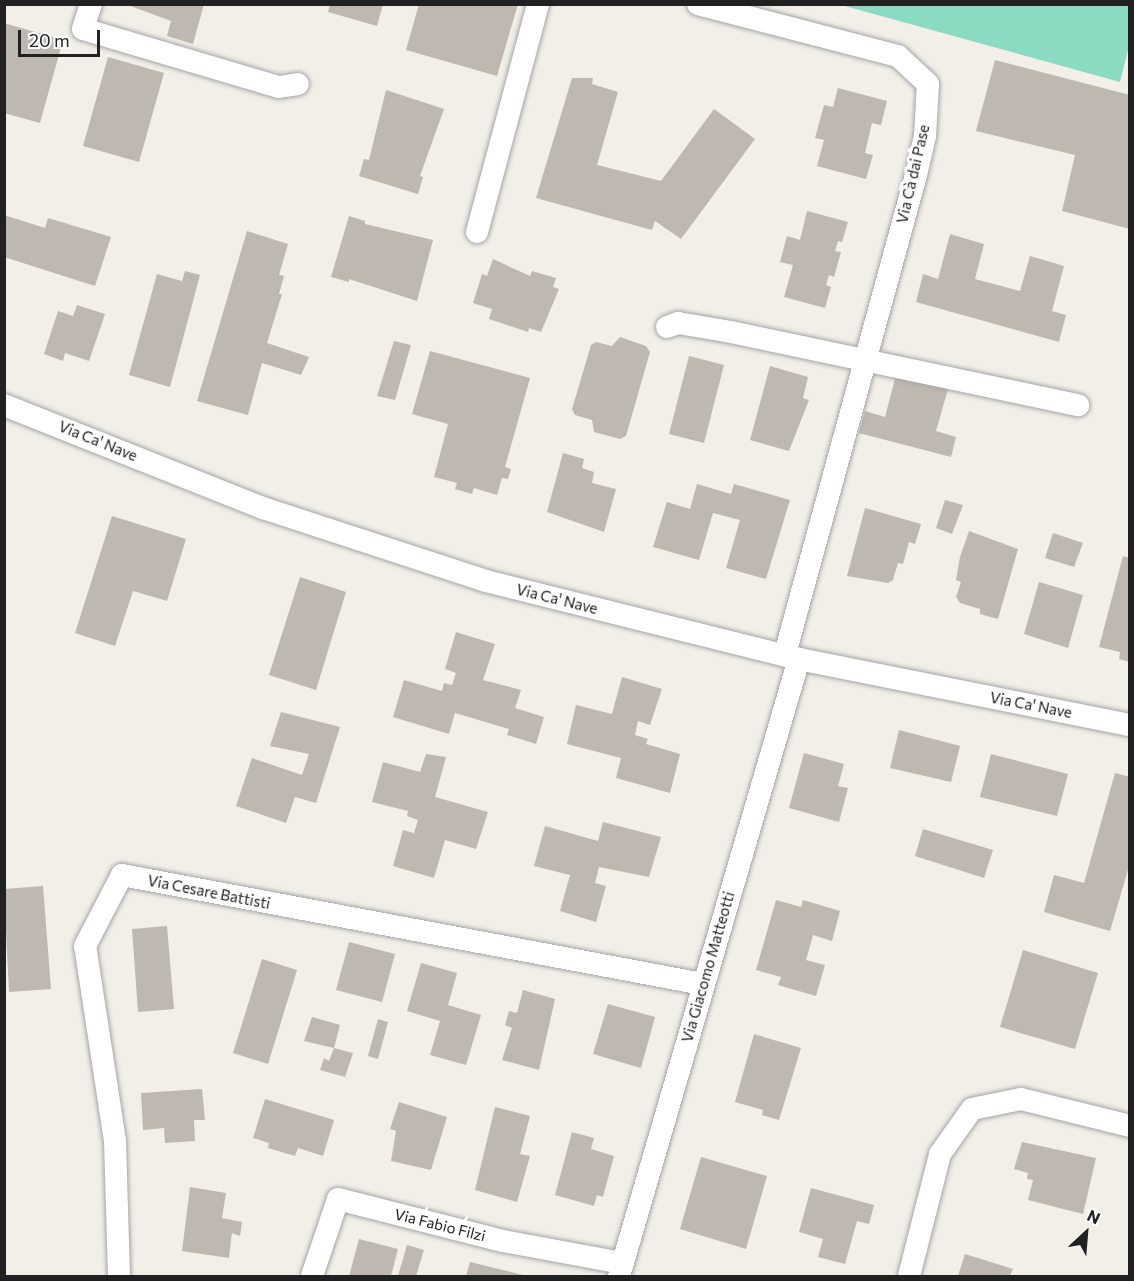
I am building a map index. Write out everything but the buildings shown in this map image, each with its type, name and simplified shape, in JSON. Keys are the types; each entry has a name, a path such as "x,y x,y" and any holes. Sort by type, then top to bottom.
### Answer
{"street":[{"path":"91,4 83,29 279,87 298,84"},
{"path":"477,232 538,4"},
{"name":"Via Cà dai Pase","path":"698,4 898,56 928,84 925,136 865,363 792,657"},
{"path":"667,327 678,323 732,332 865,363 1078,405"},
{"name":"Via Ca' Nave","path":"4,405 263,508 368,545 486,581 792,657 1130,725"},
{"name":"Via Giacomo Matteotti","path":"620,1270 703,984 792,657"},
{"name":"Via Cesare Battisti","path":"119,1276 115,1141 85,946 122,875 703,984"},
{"path":"909,1276 939,1154 972,1109 1021,1099 1130,1126"},
{"name":"Via Fabio Filzi","path":"312,1276 338,1199 620,1270"}],"green space":[{"path":"841,5 1129,5 1129,46 1120,82"}]}
